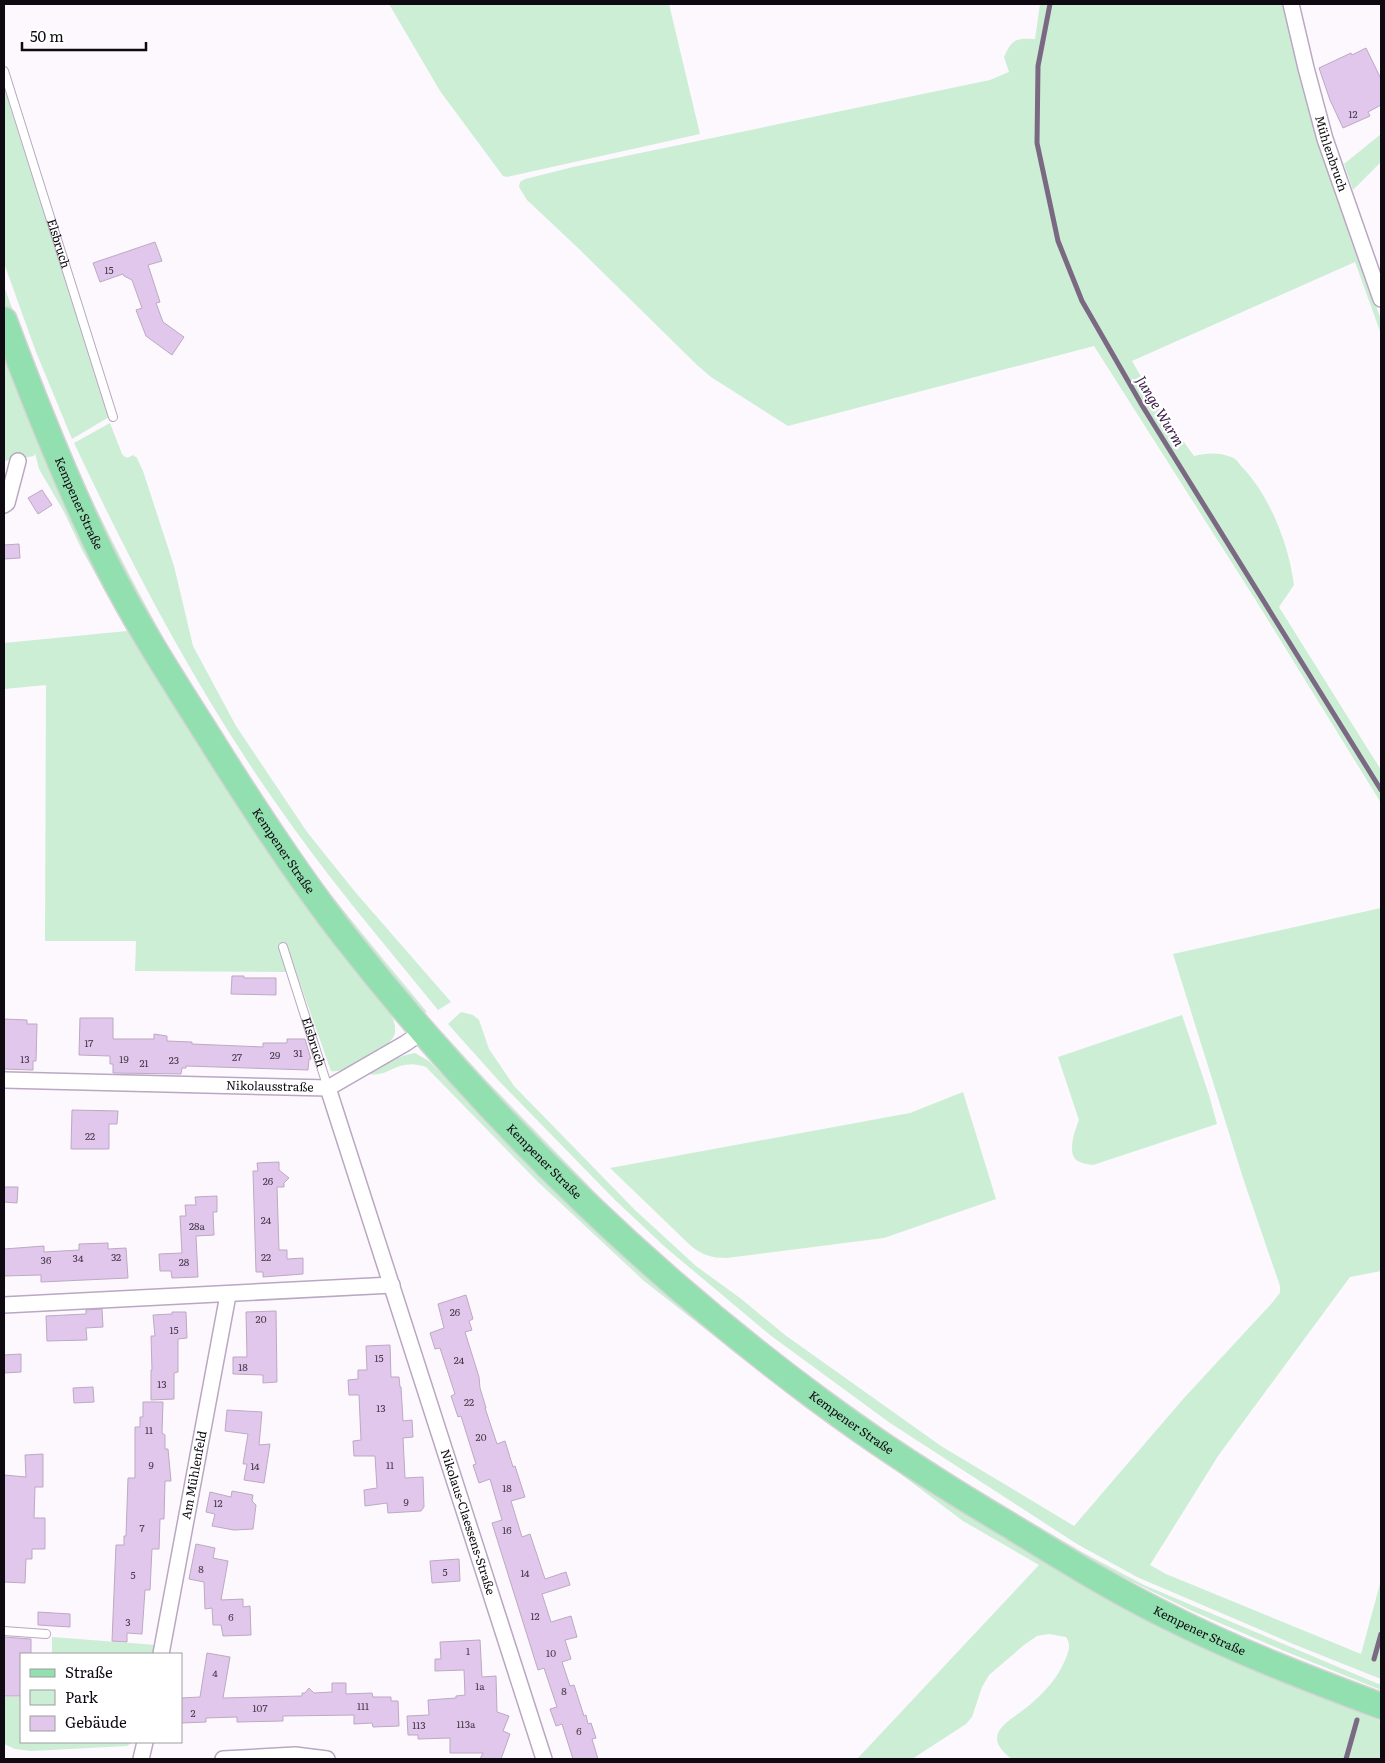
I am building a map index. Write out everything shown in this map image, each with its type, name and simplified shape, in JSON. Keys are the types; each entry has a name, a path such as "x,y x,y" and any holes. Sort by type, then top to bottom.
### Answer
{"main road":[{"name":"Kempener Straße","path":"4,320 35,404 84,517 108,565 171,677 269,831 346,938 423,1031 541,1158 647,1260 750,1347 821,1402 886,1448 1044,1547 1120,1592 1170,1618 1297,1673 1381,1706"}],"street":[{"name":"Mühlenbruch","path":"1291,4 1325,139 1381,299"},
{"path":"4,505 7,503 18,461"},
{"path":"328,1088 406,1043 423,1031"},
{"name":"Nikolausstraße","path":"4,1080 328,1088 392,1285"},
{"path":"4,1304 228,1295 392,1285"},
{"name":"Nikolaus-Claessens-Straße","path":"392,1285 544,1759"},
{"name":"Am Mühlenfeld","path":"161,1653 228,1295"},
{"path":"141,1759 145,1743"},
{"path":"223,1759 295,1755 327,1759"}],"lane":[{"name":"Elsbruch","path":"4,70 114,417"},
{"name":"Elsbruch","path":"283,947 328,1088"},
{"path":"4,1631 46,1634"}],"green space":[{"path":"389,4 669,4 700,134 507,177 503,176 440,91"},
{"path":"1040,4 1285,4 1352,236 1381,320 1381,334 1355,262 1132,361 1160,409 1194,456 1217,454 1226,455 1234,459 1261,492 1283,538 1294,585 1279,607 1381,770 1381,803 1255,599 1094,346 788,426 711,377 697,365 527,200 519,187 520,182 525,179 573,167 990,80 1009,72 1004,57 1012,43 1023,39 1035,39"},
{"path":"4,88 109,417 72,439 36,352 4,263"},
{"path":"1381,134 1381,162 1353,190 1344,164"},
{"path":"4,286 54,416 73,459 118,553 193,690 248,779 295,847 427,1012 423,1013 342,917 215,737 111,549 7,311 4,301"},
{"path":"4,346 33,422 347,958 390,1013 394,1021 395,1033 390,1042 375,1054 356,1065 347,1069 331,1071 286,944 278,945 286,972 135,971 136,941 45,941 46,685 4,689 4,643 127,631 39,469 35,453 34,456 4,461"},
{"path":"110,423 122,454 126,457 133,455 137,458 143,471 174,566 193,646 236,726 307,832 356,893 451,1002 438,1010 352,905 290,824 216,711 165,623 118,534 74,443"},
{"path":"1381,908 1381,1271 1350,1277 1218,1456 1150,1565 1166,1574 1361,1654 1381,1580 1381,1679 1298,1646 1137,1577 1077,1544 890,1423 770,1335 665,1247 615,1200 499,1081 448,1024 461,1012 473,1015 479,1020 489,1049 514,1086 635,1210 696,1266 740,1298 785,1335 941,1446 1074,1526 1184,1398 1280,1293 1280,1286 1244,1181 1173,954"},
{"path":"1182,1015 1217,1124 1093,1165 1082,1163 1075,1159 1072,1143 1079,1120 1058,1057"},
{"path":"443,1033 621,1219 703,1292 788,1361 892,1435 1021,1516 1082,1552 1144,1585 1381,1685 1381,1690 1190,1610 1110,1571 1037,1532 955,1483 765,1349 594,1201 441,1037"},
{"path":"415,1053 429,1061 501,1135 893,1459 961,1511 1024,1550 1178,1634 1271,1678 1381,1721 1381,1759 1012,1759 997,1741 998,1734 1009,1720 1026,1708 1048,1687 1060,1670 1068,1652 1069,1645 1066,1637 1049,1634 1037,1636 989,1675 982,1687 972,1717 966,1724 912,1759 857,1759 1039,1565 963,1521 894,1469 806,1408 644,1281 538,1182 426,1067 408,1064 383,1073 369,1074 397,1058"},
{"path":"963,1092 996,1199 884,1238 727,1258 711,1257 690,1245 610,1168 910,1113"},
{"path":"52,1637 156,1645 154,1653 52,1653"},
{"path":"4,1697 20,1697 20,1743 132,1743 127,1746 31,1751 15,1749 4,1744"}],"building":[{"path":"1366,48 1381,79 1381,105 1368,112 1370,116 1343,128 1330,100 1319,68"},
{"path":"155,242 162,261 148,265 160,302 156,303 163,322 184,337 172,355 146,336 136,310 142,308 132,280 123,274 100,282 93,263"},
{"path":"42,490 52,505 38,514 28,498"},
{"path":"19,544 20,558 4,559 4,545"},
{"path":"232,976 276,978 276,995 231,994"},
{"path":"80,1018 113,1018 113,1039 154,1039 154,1034 167,1036 167,1041 192,1042 192,1044 263,1047 263,1043 287,1043 287,1039 305,1039 311,1059 309,1059 308,1070 186,1066 186,1068 182,1068 181,1074 113,1073 113,1064 110,1064 110,1056 79,1055"},
{"path":"4,1019 27,1020 27,1024 37,1024 36,1061 33,1061 33,1070 4,1069"},
{"path":"72,1110 118,1111 117,1124 109,1124 109,1149 71,1149"},
{"path":"279,1162 279,1170 289,1178 284,1183 284,1187 277,1187 279,1250 287,1250 287,1259 303,1258 303,1274 263,1277 263,1272 256,1272 253,1171 258,1171 257,1163"},
{"path":"4,1187 18,1187 17,1203 4,1202"},
{"path":"217,1196 217,1212 213,1212 214,1235 196,1236 198,1277 172,1278 171,1271 160,1271 159,1254 182,1253 180,1216 186,1216 185,1205 196,1205 195,1197"},
{"path":"108,1243 108,1249 126,1248 128,1278 41,1282 41,1275 4,1276 4,1249 44,1246 44,1252 79,1250 79,1244"},
{"path":"466,1295 473,1319 469,1321 472,1330 465,1332 479,1377 485,1408 497,1444 505,1441 525,1497 511,1501 522,1537 530,1534 545,1579 566,1572 570,1585 542,1594 551,1622 571,1616 577,1637 565,1640 571,1659 562,1662 570,1686 574,1685 584,1716 586,1715 588,1724 591,1723 596,1738 592,1739 598,1759 573,1759 562,1724 556,1726 550,1709 557,1707 544,1668 538,1670 492,1523 502,1520 490,1479 479,1483 473,1465 476,1464 461,1416 458,1417 451,1396 455,1394 440,1348 435,1349 430,1333 444,1328 438,1304"},
{"path":"102,1309 103,1327 86,1328 87,1340 47,1341 46,1316 86,1314 86,1310"},
{"path":"276,1311 277,1382 263,1383 263,1375 233,1374 233,1357 247,1357 246,1312"},
{"path":"172,1312 186,1312 187,1338 178,1339 178,1372 174,1373 174,1399 151,1400 151,1336 155,1336 153,1315 172,1314"},
{"path":"390,1345 391,1377 399,1377 403,1421 412,1420 413,1437 403,1438 405,1478 423,1477 424,1507 421,1511 388,1513 387,1503 365,1506 364,1490 377,1488 375,1456 354,1456 353,1441 361,1440 359,1395 349,1395 348,1380 358,1379 358,1370 367,1370 366,1346"},
{"path":"21,1354 21,1372 4,1373 4,1355"},
{"path":"93,1387 94,1402 74,1403 73,1388"},
{"path":"143,1402 163,1402 162,1433 165,1435 165,1449 168,1449 171,1481 165,1481 164,1519 160,1519 159,1549 152,1549 150,1590 145,1590 142,1634 127,1633 127,1642 112,1641 116,1545 124,1545 124,1536 126,1536 128,1478 135,1478 135,1427 140,1427 140,1417 143,1417"},
{"path":"227,1410 262,1412 259,1445 270,1444 264,1483 244,1480 247,1464 243,1464 248,1434 225,1431"},
{"path":"43,1454 43,1487 35,1487 34,1518 45,1518 45,1549 32,1549 32,1559 26,1559 25,1583 4,1582 4,1475 26,1477 25,1455"},
{"path":"232,1491 253,1495 252,1501 256,1505 253,1529 234,1530 212,1526 215,1514 206,1512 210,1492 231,1497"},
{"path":"196,1544 215,1548 213,1558 228,1561 221,1600 243,1599 243,1607 250,1606 251,1635 223,1636 221,1625 213,1625 212,1608 205,1609 204,1582 189,1579"},
{"path":"459,1559 460,1581 432,1583 430,1561"},
{"path":"38,1612 70,1614 70,1627 38,1625"},
{"path":"4,1637 31,1639 31,1653 20,1653 20,1696 4,1696"},
{"path":"480,1640 482,1677 496,1676 497,1712 509,1716 503,1731 510,1734 501,1759 480,1759 483,1753 450,1753 450,1738 418,1739 418,1735 408,1735 407,1716 429,1715 428,1700 456,1698 456,1696 465,1695 464,1670 435,1671 435,1659 441,1659 440,1642"},
{"path":"207,1653 230,1657 223,1698 302,1696 302,1693 305,1693 309,1688 314,1693 332,1692 332,1683 346,1683 346,1694 372,1693 373,1697 391,1697 391,1701 398,1701 399,1726 373,1727 372,1723 354,1724 354,1715 283,1716 283,1721 237,1722 237,1717 206,1718 206,1722 182,1723 182,1698 200,1697"}],"waterway":[{"name":"Junge Wurm","path":"1050,4 1038,66 1037,143 1058,241 1082,301 1143,407 1381,790"},
{"name":"Junge Wurm","path":"1374,1659 1381,1634"},
{"path":"1346,1759 1357,1720"}]}
